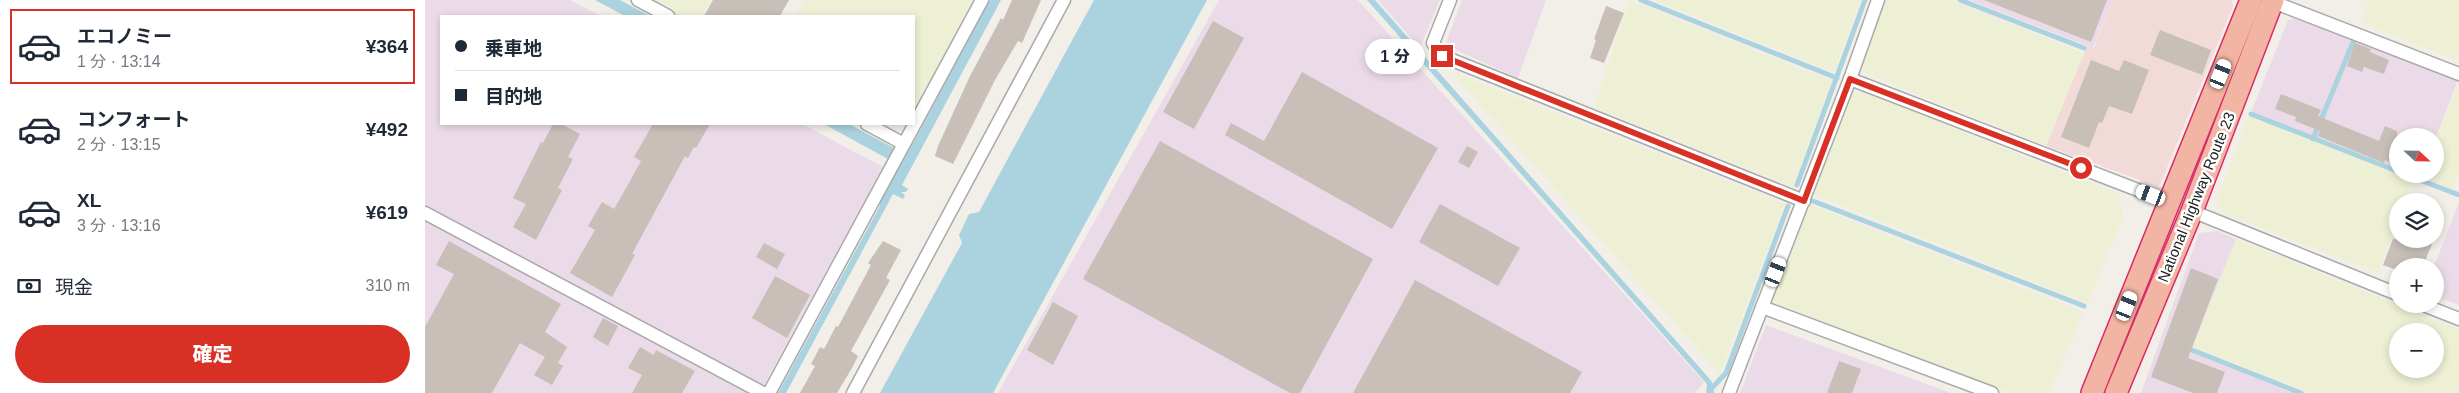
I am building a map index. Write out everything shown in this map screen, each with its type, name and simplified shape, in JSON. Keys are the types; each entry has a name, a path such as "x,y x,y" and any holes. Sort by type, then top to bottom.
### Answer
{"highway":[{"name":"National Highway Route 23","path":"2092,393 2251,0"},
{"name":"National Highway Route 23","path":"2116,393 2192,211 2271,1"}],"street":[{"path":"638,0 666,15"},
{"path":"915,124 982,0"},
{"path":"853,393 1064,0"},
{"path":"1450,0 1433,43 1442,56 1804,201"},
{"path":"1729,393 1804,201 1878,0"},
{"path":"2271,1 2459,74"},
{"path":"1850,79 2169,202"},
{"path":"869,125 904,144"},
{"path":"769,393 914,125"},
{"path":"2192,211 2389,291"},
{"path":"425,213 763,393"},
{"path":"1762,307 1992,393"},
{"path":"2444,313 2459,319"}],"shaded area":[{"path":"425,0 570,0 599,15 440,15 440,125 804,125 883,167 764,385 760,386 425,207"},
{"path":"1219,0 1358,0 1704,382 1695,393 998,393"},
{"path":"1378,0 1440,0 1420,48"},
{"path":"1462,0 1546,0 1518,78 1445,45"},
{"path":"1969,0 2112,0 2093,48"},
{"path":"2112,0 2232,0 2233,6 2159,187 2046,146 2087,46 2094,48"},
{"path":"2294,18 2458,80 2440,128 2389,128 2389,165 2251,112 2288,20"},
{"path":"2459,203 2459,305 2444,299 2444,258 2437,258 2441,248 2444,248 2444,241"},
{"path":"425,220 750,393 425,393"},
{"path":"2218,231 2236,239 2191,351 2294,393 2141,393 2199,233"},
{"path":"1766,325 1951,393 1740,393"}],"green space":[{"path":"647,0 710,0 702,15 676,15"},
{"path":"805,0 973,0 915,109 915,15 797,15"},
{"path":"1629,0 1832,81 1793,187 1594,107"},
{"path":"1654,0 1860,0 1834,72"},
{"path":"1887,0 1951,0 2084,53 2046,146 1866,73 1861,63"},
{"path":"2370,0 2459,0 2459,61 2361,23"},
{"path":"1450,71 1785,204 1720,374"},
{"path":"2459,80 2459,172 2452,188 2438,183 2444,183 2444,128 2440,128"},
{"path":"1862,91 2119,194 2123,218 2087,303 1812,194 1849,96"},
{"path":"2249,116 2389,171 2389,183 2412,183 2408,193 2389,193 2389,243 2378,273 2223,213 2217,201"},
{"path":"1809,204 2083,312 2049,393 2012,393 1772,302"},
{"path":"2236,239 2389,301 2389,313 2419,313 2459,329 2459,393 2311,393 2193,347"}],"water":[{"path":"595,0 620,0 648,15 623,15"},
{"path":"990,0 1001,0 902,185 908,189 906,192 901,192 905,195 903,199 893,194 786,393 778,393 880,206 878,204 898,167 886,158 826,125 851,125 892,147 909,151"},
{"path":"1094,0 1207,0 993,393 880,393 962,243 959,235 969,214 979,212"},
{"path":"1367,0 1375,0 1708,377 1712,382 1714,393 1706,393 1707,384"}],"building":[{"path":"713,0 789,0 781,15 705,15"},
{"path":"1012,0 1041,0 1022,43 1018,41 995,80 953,164 935,156 938,146 970,76 1001,18 1003,20"},
{"path":"1984,0 2107,0 2091,42"},
{"path":"1606,6 1624,13 1604,63 1590,58 1596,40 1594,39"},
{"path":"1213,21 1244,38 1194,129 1163,112"},
{"path":"2160,30 2211,50 2202,75 2150,55"},
{"path":"2355,43 2371,49 2370,52 2389,60 2384,74 2364,67 2362,72 2347,66"},
{"path":"2091,60 2119,71 2124,60 2149,70 2132,114 2109,106 2102,123 2099,122 2089,148 2061,137"},
{"path":"1302,72 1438,148 1392,229 1225,135 1231,123 1264,141"},
{"path":"2281,94 2321,110 2318,116 2379,141 2385,126 2390,128 2389,162 2385,160 2384,163 2318,136 2320,131 2295,121 2296,117 2275,109"},
{"path":"552,125 563,125 580,134 568,157 573,159 558,188 562,190 536,240 513,227 526,204 513,198 541,142 543,143"},
{"path":"652,125 709,125 696,148 694,147 688,158 685,156 632,254 635,255 612,297 570,273 595,230 588,226 602,202 614,209 629,183 641,161 634,157"},
{"path":"1160,141 1373,259 1300,393 1290,393 1083,279"},
{"path":"1467,146 1478,152 1469,168 1458,162"},
{"path":"1440,204 1520,248 1498,286 1419,242"},
{"path":"449,241 561,304 545,332 567,347 558,363 563,366 552,385 534,375 545,357 520,343 492,393 425,393 425,327 454,274 436,265"},
{"path":"883,241 901,250 886,278 890,280 851,351 858,356 852,368 837,393 800,393 815,366 811,364 820,347 824,349 836,326 838,327 871,265 868,263"},
{"path":"764,243 785,254 777,269 756,257"},
{"path":"2390,248 2430,248 2426,258 2389,258 2389,267 2383,265"},
{"path":"2191,268 2218,279 2188,358 2225,372 2217,393 2193,393 2151,377"},
{"path":"775,276 810,295 787,338 752,318"},
{"path":"1415,280 1582,372 1570,393 1353,393"},
{"path":"1053,302 1078,316 1053,365 1027,350"},
{"path":"603,318 618,326 608,346 593,337"},
{"path":"640,347 654,355 656,350 695,371 682,393 632,393 642,375 628,368"},
{"path":"1839,361 1861,369 1852,393 1827,393"}],"waterway":[{"path":"1641,0 1837,78"},
{"path":"1797,185 1865,0"},
{"path":"1960,0 2084,48"},
{"path":"2313,139 2354,40"},
{"path":"2251,114 2389,168"},
{"path":"2428,183 2459,195"},
{"path":"1813,201 2084,306"},
{"path":"1711,389 1726,373 1788,206"},
{"path":"2192,350 2301,393"}],"route":[{"path":"1442,56 1804,201 1850,79 2081,168"}]}
